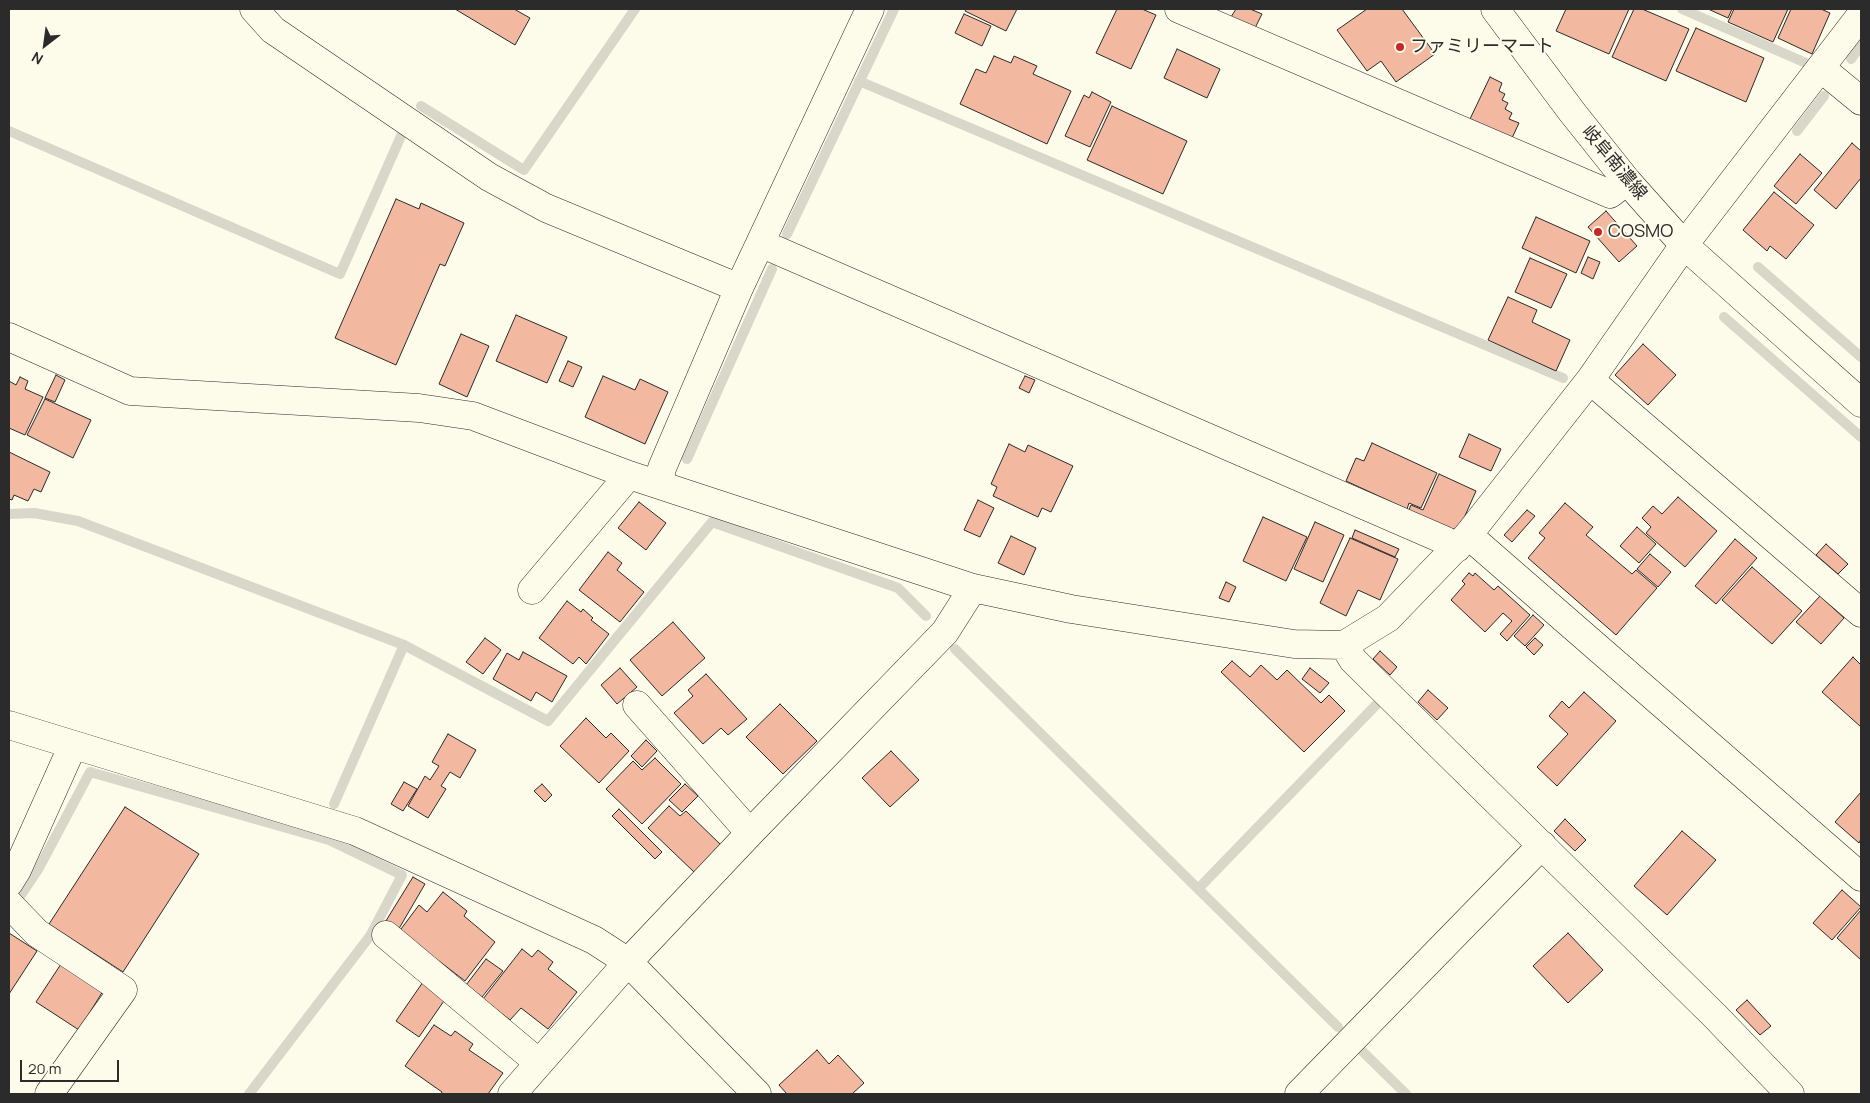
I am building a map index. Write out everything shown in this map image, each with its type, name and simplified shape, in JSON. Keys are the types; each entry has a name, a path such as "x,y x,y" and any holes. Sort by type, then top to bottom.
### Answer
{"street":[{"path":"254,9 273,30 489,178 546,208 739,288"},
{"path":"659,484 662,468 739,288 870,9"},
{"path":"1179,9 1610,194 1627,182"},
{"name":"岐阜南濃線","path":"1495,9 1627,182 1684,245 1861,403"},
{"path":"9,337 130,391 418,408 473,416 629,475 973,588 1071,609 1294,644 1344,645 1388,618 1462,542 1590,380 1684,245 1822,69 1861,15"},
{"path":"1822,69 1861,101"},
{"path":"760,243 1444,540 1462,542 1861,876"},
{"path":"1590,380 1861,614"},
{"path":"532,590 629,475"},
{"path":"512,1094 628,962 945,632 973,588"},
{"path":"1344,645 1353,660 1790,1094"},
{"path":"637,705 750,833"},
{"path":"9,725 355,831 594,940 628,962 751,1092"},
{"path":"9,883 17,870 73,745"},
{"path":"1299,1094 1542,846"},
{"path":"9,904 37,933 123,990 49,1094"},
{"path":"386,936 539,1063"}],"building":[{"path":"455,9 514,9 530,18 515,45"},
{"path":"966,9 1017,9 1006,31 965,11"},
{"path":"1117,9 1142,9 1156,15 1131,69 1096,53"},
{"path":"1236,9 1250,9 1262,14 1255,28 1231,17"},
{"path":"1367,9 1402,9 1435,54 1396,82 1381,61 1367,71 1337,30"},
{"path":"1566,9 1629,9 1609,54 1556,31"},
{"path":"1634,9 1642,9 1689,29 1666,81 1612,57"},
{"path":"1708,9 1732,9 1728,18"},
{"path":"1734,9 1788,9 1773,42 1728,22"},
{"path":"1791,9 1821,9 1830,13 1812,54 1778,38"},
{"path":"964,14 991,26 982,46 955,33"},
{"path":"1696,28 1764,58 1746,102 1676,71"},
{"path":"1177,49 1220,69 1207,98 1164,78"},
{"path":"994,56 1011,63 1014,56 1037,66 1033,74 1071,91 1047,144 960,104 976,69 986,73"},
{"path":"1490,77 1502,83 1499,91 1505,94 1502,100 1508,103 1505,109 1512,113 1509,119 1519,123 1512,138 1470,119"},
{"path":"1092,92 1111,102 1090,147 1065,136 1084,95 1089,98"},
{"path":"1112,106 1187,141 1163,194 1087,160"},
{"path":"1852,143 1861,151 1861,178 1836,209 1814,190"},
{"path":"1800,154 1822,173 1796,204 1774,186"},
{"path":"1774,192 1814,225 1786,259 1770,246 1767,251 1743,230"},
{"path":"396,199 419,209 421,203 464,223 445,266 440,264 396,365 335,338"},
{"path":"1606,211 1637,246 1619,262 1588,227"},
{"path":"1536,217 1590,241 1576,273 1522,248"},
{"path":"1588,257 1600,262 1593,279 1581,273"},
{"path":"1530,258 1567,274 1551,308 1515,292"},
{"path":"1508,297 1537,310 1532,322 1570,340 1556,371 1488,340"},
{"path":"516,315 567,337 547,383 496,361"},
{"path":"461,334 489,346 467,397 439,384"},
{"path":"1643,344 1676,375 1648,405 1615,375"},
{"path":"568,361 582,367 573,387 559,381"},
{"path":"56,375 65,380 55,402 45,398"},
{"path":"603,376 635,390 640,379 668,392 645,444 585,417"},
{"path":"1025,376 1035,380 1029,393 1019,388"},
{"path":"20,377 28,381 25,389 43,397 25,435 9,428 9,381 16,385"},
{"path":"45,399 91,420 73,458 27,435"},
{"path":"1469,434 1501,449 1491,471 1459,457"},
{"path":"1372,443 1437,473 1421,508 1409,503 1407,509 1346,481 1356,458 1364,461"},
{"path":"1009,444 1025,452 1028,445 1073,466 1051,512 1042,508 1038,517 993,496 997,487 991,484"},
{"path":"9,452 50,472 41,492 34,489 28,501 14,495 12,500 9,499"},
{"path":"1439,474 1476,491 1460,527 1450,530 1407,514 1411,505 1423,510"},
{"path":"1678,497 1717,531 1685,567 1646,533 1651,527 1642,518 1653,506 1662,514"},
{"path":"978,500 994,508 980,537 964,530"},
{"path":"639,502 666,523 646,550 618,528"},
{"path":"1565,503 1593,527 1586,535 1632,574 1636,570 1657,588 1616,635 1528,558 1545,538 1539,533"},
{"path":"1527,510 1535,516 1512,542 1504,535"},
{"path":"1263,517 1307,537 1286,581 1243,561"},
{"path":"1315,522 1344,535 1323,582 1294,569"},
{"path":"1637,527 1656,544 1639,563 1620,546"},
{"path":"1355,530 1399,549 1395,557 1352,538"},
{"path":"1011,536 1036,548 1024,575 998,563"},
{"path":"1350,538 1398,559 1380,600 1358,590 1346,616 1320,603"},
{"path":"1735,539 1757,558 1716,604 1695,586"},
{"path":"1826,544 1848,564 1838,574 1816,555"},
{"path":"608,552 622,563 617,570 644,592 620,622 579,590"},
{"path":"1650,554 1671,572 1658,587 1637,569"},
{"path":"1752,567 1802,611 1772,644 1722,600"},
{"path":"1469,573 1473,576 1475,573 1494,590 1498,586 1530,615 1507,641 1500,634 1512,621 1503,613 1485,632 1451,600 1465,584 1462,581"},
{"path":"1226,582 1236,587 1229,602 1219,598"},
{"path":"1820,596 1844,618 1821,644 1796,622"},
{"path":"567,601 581,612 583,609 593,618 591,620 609,634 586,664 579,657 573,664 539,638"},
{"path":"1533,615 1544,625 1525,646 1514,636"},
{"path":"673,622 705,658 662,696 630,660"},
{"path":"485,638 501,650 483,674 466,662"},
{"path":"1535,638 1543,645 1534,655 1526,647"},
{"path":"1380,651 1397,667 1390,675 1373,659"},
{"path":"523,652 567,676 552,702 536,692 531,701 493,679 507,653 519,660"},
{"path":"1853,657 1861,665 1861,727 1822,692"},
{"path":"1232,661 1250,677 1261,665 1277,680 1287,670 1321,703 1329,695 1345,711 1304,752 1221,672"},
{"path":"620,668 637,687 617,704 601,685"},
{"path":"1310,668 1329,683 1320,693 1302,679"},
{"path":"706,674 747,719 728,735 721,728 703,744 674,713 693,696 688,690"},
{"path":"1428,690 1448,708 1437,720 1418,702"},
{"path":"1584,692 1616,721 1557,786 1537,767 1568,734 1549,716 1562,701 1569,708"},
{"path":"780,704 817,741 783,774 746,737"},
{"path":"586,718 606,738 611,733 629,751 599,783 560,746"},
{"path":"448,734 476,750 460,778 450,772 441,786 446,789 428,818 408,806 425,776 430,780 439,766 432,762"},
{"path":"646,740 657,751 642,767 631,756"},
{"path":"891,751 919,780 890,807 862,778"},
{"path":"655,758 681,784 642,824 606,789 633,761 642,770"},
{"path":"404,782 417,789 403,811 391,804"},
{"path":"542,784 552,795 545,802 534,791"},
{"path":"685,784 698,796 682,812 669,800"},
{"path":"1861,792 1861,839 1859,843 1835,822"},
{"path":"669,806 680,816 686,811 721,845 694,872 648,828"},
{"path":"125,807 199,854 123,972 49,924"},
{"path":"619,809 662,852 655,859 612,816"},
{"path":"1565,819 1586,840 1575,851 1554,831"},
{"path":"1682,831 1716,860 1667,915 1634,886"},
{"path":"413,877 425,884 397,932 384,924"},
{"path":"1842,890 1861,907 1832,940 1813,923"},
{"path":"443,892 467,911 464,916 495,942 465,981 439,961 437,964 398,933 419,905 427,912"},
{"path":"1861,910 1861,960 1837,938"},
{"path":"9,933 37,951 9,994"},
{"path":"1568,933 1603,970 1568,1003 1533,966"},
{"path":"522,949 532,957 538,950 553,962 548,969 577,992 548,1029 521,1008 510,1020 483,999"},
{"path":"486,959 503,971 482,997 466,985"},
{"path":"61,964 103,991 79,1030 36,1002"},
{"path":"423,982 446,998 419,1037 396,1021"},
{"path":"1747,1000 1771,1026 1760,1035 1736,1010"},
{"path":"434,1025 451,1036 455,1031 473,1044 469,1050 503,1073 488,1094 441,1094 442,1092 405,1066"},
{"path":"817,1050 829,1064 838,1055 864,1083 852,1094 787,1094 779,1085"}],"waterway":[{"path":"421,106 524,170 635,9"},
{"path":"787,234 894,9"},
{"path":"1682,9 1806,63"},
{"path":"1851,59 1861,45"},
{"path":"859,81 1563,378"},
{"path":"1797,131 1824,96"},
{"path":"9,131 340,274 401,136"},
{"path":"1758,267 1861,357"},
{"path":"687,459 772,269"},
{"path":"1724,317 1861,437"},
{"path":"9,514 34,513 78,521 404,645 548,721 712,522 898,588 926,616"},
{"path":"334,804 404,645"},
{"path":"955,649 1338,1027"},
{"path":"1198,889 1376,705"},
{"path":"21,895 39,868 90,772 329,840 402,875 370,936 249,1094"},
{"path":"1360,1049 1406,1094"}],"place":[{"name":"ファミリーマート","path":"1400,47"},
{"name":"COSMO","path":"1598,232"}]}
